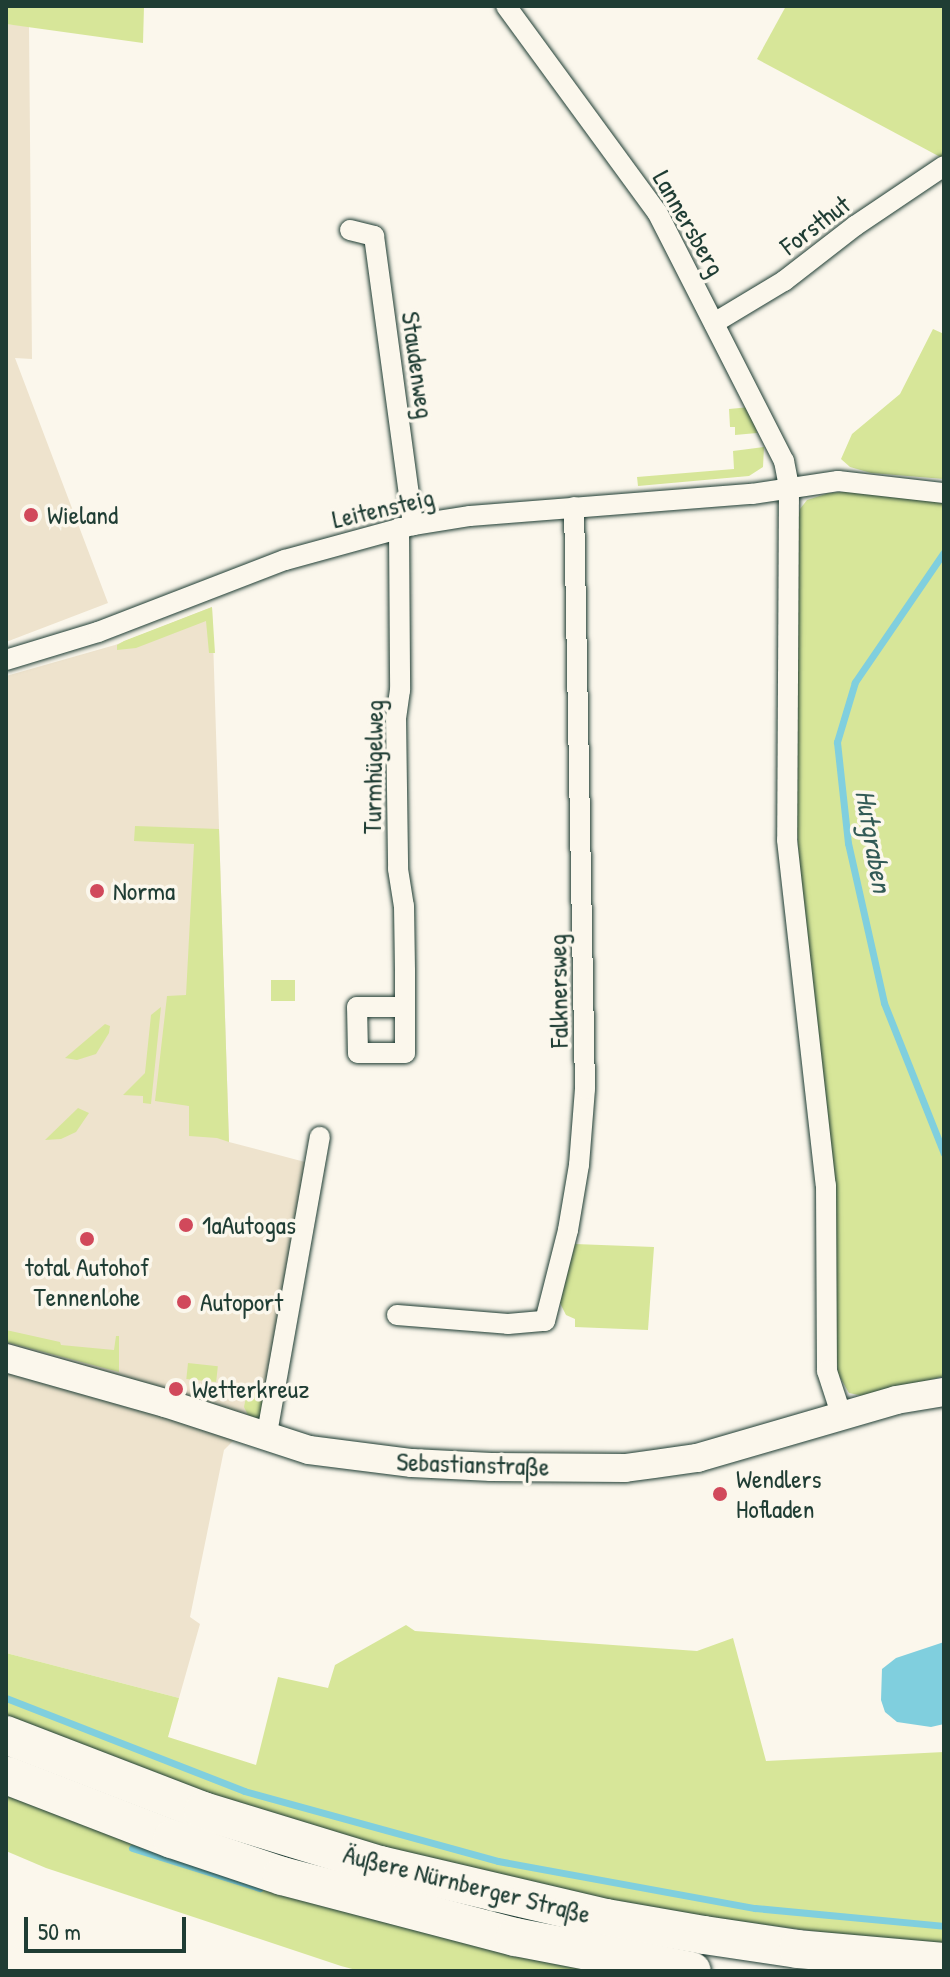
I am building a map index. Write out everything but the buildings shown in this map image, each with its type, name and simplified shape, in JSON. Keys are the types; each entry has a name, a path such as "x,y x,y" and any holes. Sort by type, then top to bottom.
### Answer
{"highway":[{"name":"Äußere Nürnberger Straße","path":"6,1735 203,1811 380,1865 606,1918 704,1935 798,1949 944,1962"},
{"name":"Äußere Nürnberger Straße","path":"6,1775 172,1839 296,1880 515,1937 692,1971"}],"street":[{"name":"Lannersberg","path":"506,6 657,212 779,448 789,487"},
{"name":"Forsthut","path":"714,323 784,281 855,226 944,166"},
{"name":"Staudenweg","path":"350,230 374,236 406,527"},
{"name":"Leitensteig","path":"6,660 98,632 285,560 406,527 574,507 752,494 838,481 944,493"},
{"path":"789,487 787,840 826,1185 827,1371 842,1417"},
{"name":"Falknersweg","path":"397,1315 541,1323 545,1321 568,1230 579,1165 585,1089 574,507"},
{"name":"Turmhügelweg","path":"405,1007 404,906 398,869 396,717 400,690 406,527"},
{"path":"266,1439 320,1137"},
{"name":"Sebastianstraße","path":"6,1358 165,1403 266,1439 324,1452 412,1463 625,1468 723,1452 896,1400 944,1392"}],"shaded area":[{"path":"6,24 29,26 32,359 15,358 108,603 6,642"},
{"path":"212,607 229,1142 305,1162 263,1411 224,1450 190,1617 200,1624 179,1698 6,1653 6,676 115,645"}],"green space":[{"path":"6,6 144,6 143,43 6,24"},
{"path":"786,6 944,6 944,159 757,59"},
{"path":"933,329 944,334 944,479 871,473 850,467 841,459 852,434 900,394"},
{"path":"750,407 757,433 735,435 735,427 730,427 729,409"},
{"path":"764,447 763,467 749,476 638,486 637,477 734,469 733,451"},
{"path":"857,491 944,502 944,1376 868,1397 849,1393 838,1374 795,804 797,523 800,509 807,500 829,493"},
{"path":"212,607 215,653 209,653 206,621 136,648 117,650 117,645 124,641"},
{"path":"135,826 219,829 229,1142 189,1136 189,1106 155,1101 167,996 186,995 194,844 134,841"},
{"path":"271,980 295,980 295,1001 271,1001"},
{"path":"161,1007 151,1104 143,1103 143,1096 123,1095 145,1073 151,1015"},
{"path":"105,1024 110,1026 109,1033 96,1054 77,1060 65,1058"},
{"path":"78,1108 89,1113 76,1132 61,1139 45,1140"},
{"path":"575,1244 654,1247 648,1330 575,1327 575,1319 566,1315 560,1303"},
{"path":"6,1330 60,1342 61,1345 114,1350 116,1336 119,1336 119,1372 6,1342"},
{"path":"188,1363 218,1366 216,1382 186,1379"},
{"path":"268,1389 261,1420 248,1415 244,1407 247,1392"},
{"path":"406,1625 415,1631 697,1651 733,1638 766,1761 944,1752 944,1948 605,1904 287,1823 6,1718 6,1653 179,1698 168,1737 256,1765 278,1677 328,1688 335,1665"},
{"path":"6,1789 618,1971 360,1971 341,1966 46,1868 6,1851"}],"water":[{"path":"944,1642 944,1724 931,1727 897,1722 885,1712 881,1700 882,1669 896,1658"}],"waterway":[{"name":"Hutgraben","path":"944,552 855,682 837,742 848,843 884,1003 944,1154"},
{"path":"6,1698 244,1791 498,1861 755,1908 944,1926"},
{"path":"132,1848 260,1888"}],"place":[{"name":"Wieland","path":"31,515"},
{"name":"Norma","path":"97,891"},
{"name":"1aAutogas","path":"186,1225"},
{"name":"total Autohof Tennenlohe","path":"87,1239"},
{"name":"Autoport","path":"184,1302"},
{"name":"Wetterkreuz","path":"176,1389"},
{"name":"Wendlers Hofladen","path":"720,1494"}]}
